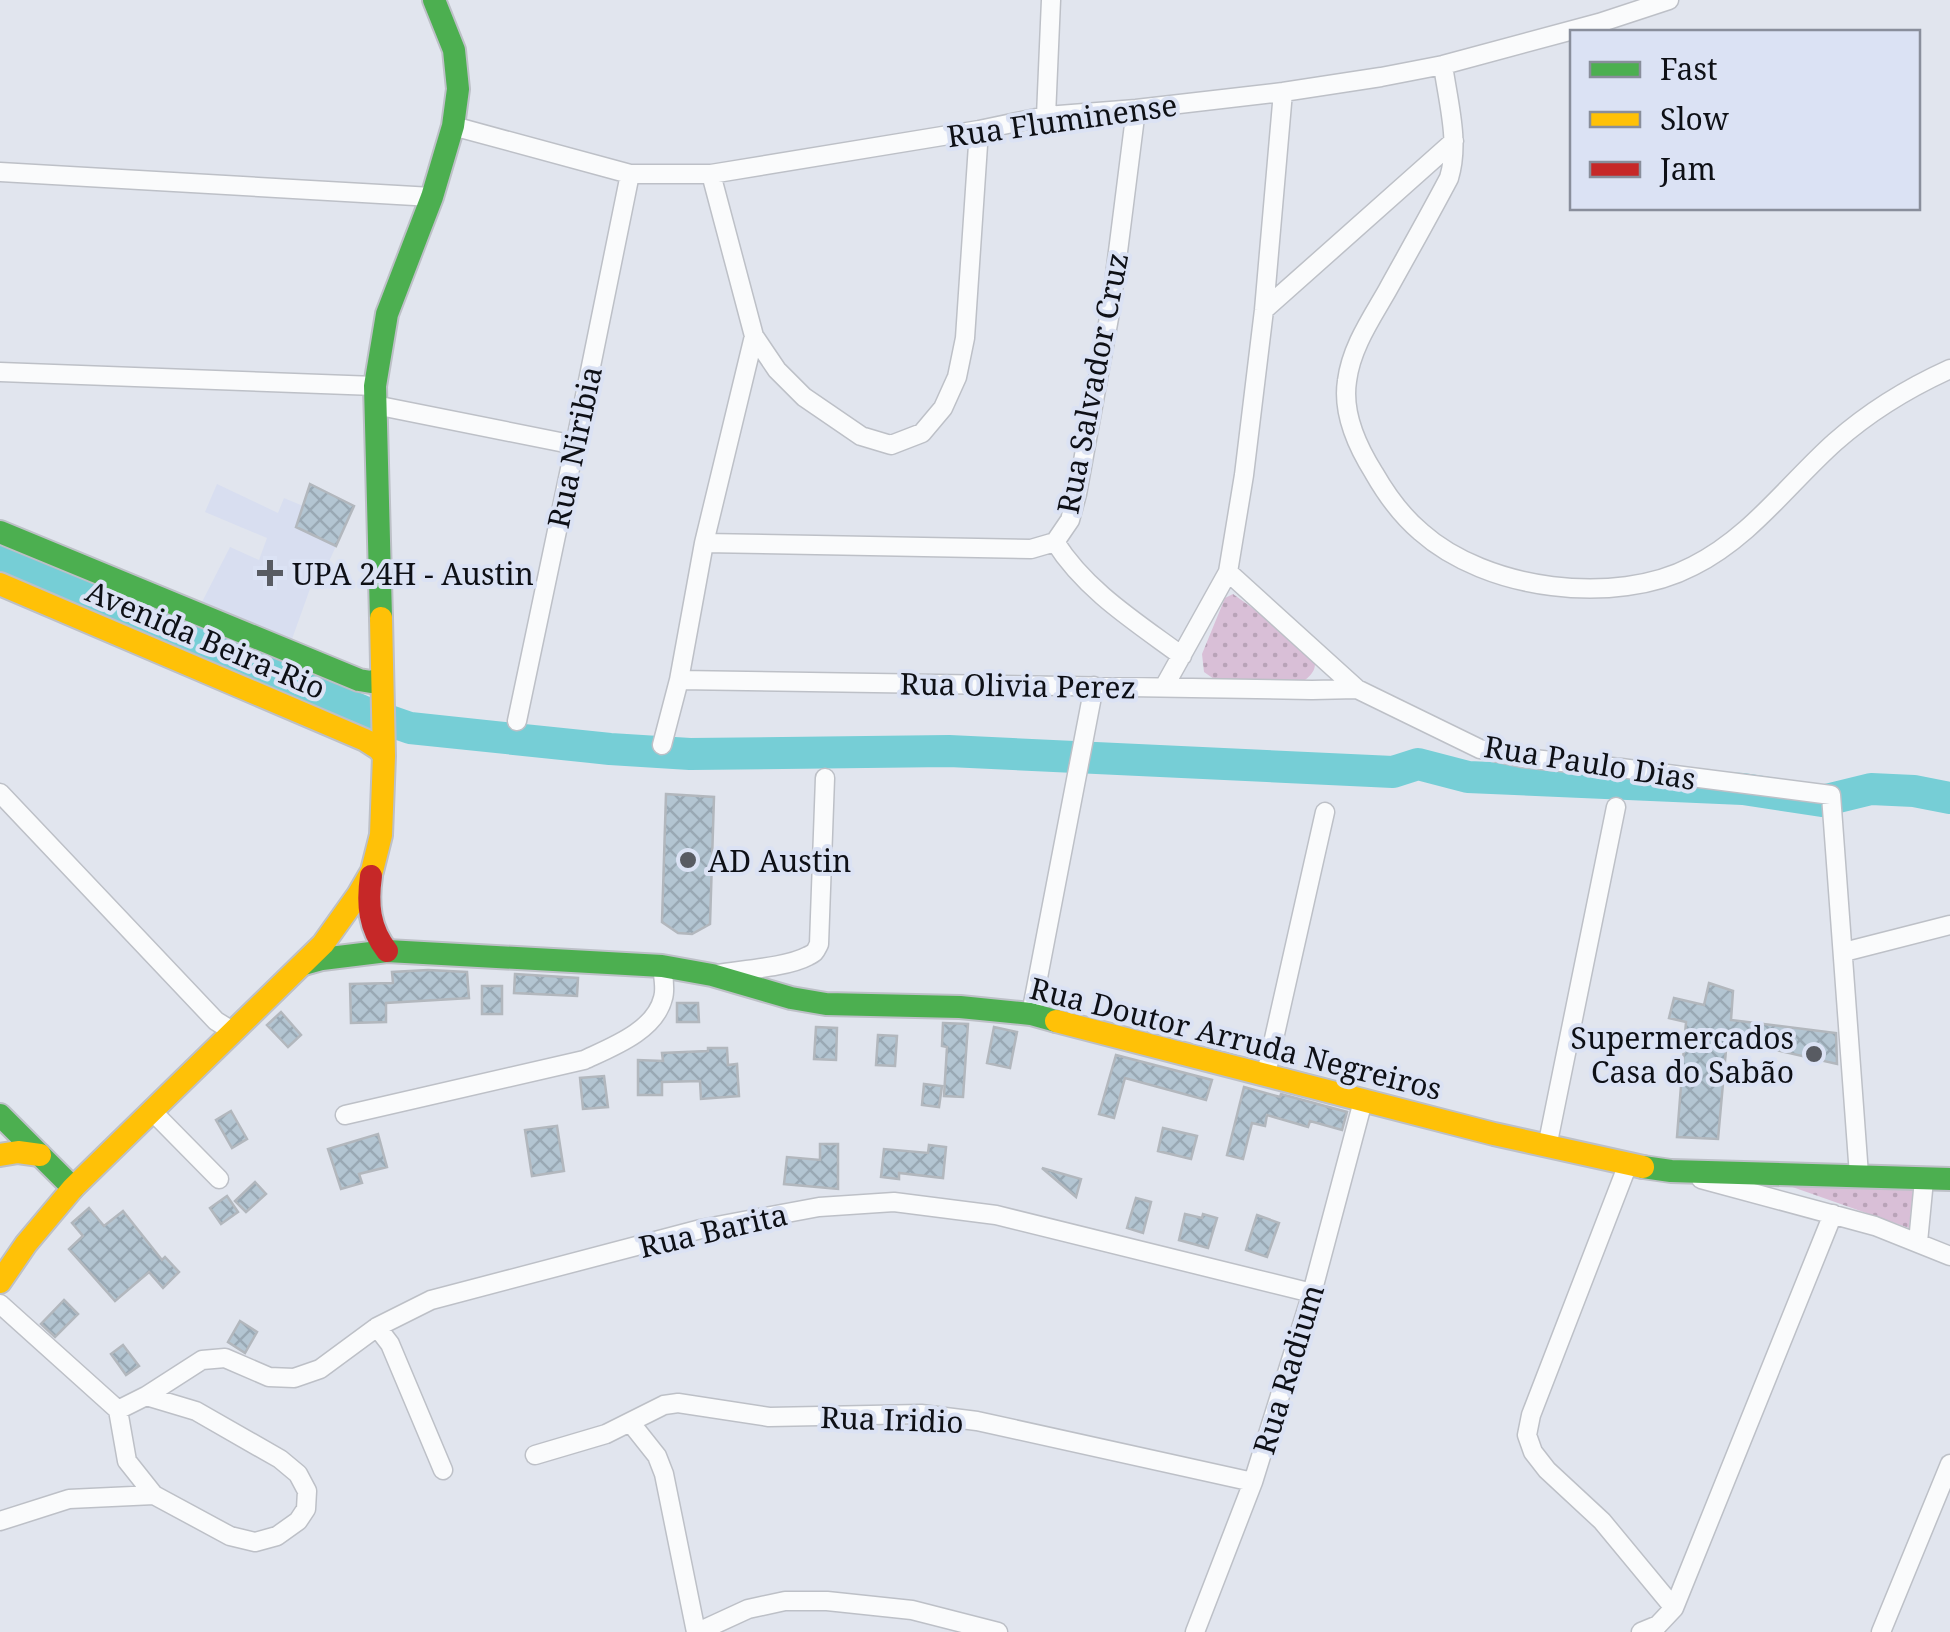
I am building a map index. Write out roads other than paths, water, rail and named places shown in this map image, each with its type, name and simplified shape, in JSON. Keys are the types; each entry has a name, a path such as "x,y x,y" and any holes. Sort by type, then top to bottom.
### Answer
{"street":[{"path":"387,950 376,936 369,898 381,835 384,756 375,395 387,314 432,198 453,126 458,89 454,50 434,0"},
{"path":"1046,116 1052,0"},
{"name":"Rua Fluminense","path":"453,126 630,174 711,174 1046,116 1283,92 1443,65 1631,6 1669,0"},
{"path":"1443,65 1454,164 1450,178 1356,346 1347,380 1347,409 1362,454 1386,494 1421,533 1462,561 1512,579 1561,588 1625,585 1691,568 1732,542 1834,443 1876,409 1950,369"},
{"path":"1164,687 1228,572 1264,310 1283,92"},
{"name":"Rua Salvador Cruz","path":"704,543 1032,549 1055,542 1070,520 1078,494 1111,306 1136,109"},
{"path":"711,174 754,336 777,370 804,397 861,436 890,445 922,433 944,408 957,377 965,338 978,130"},
{"path":"1264,310 1454,140"},
{"path":"0,172 432,198"},
{"name":"Rua Niribia","path":"517,721 630,174"},
{"path":"662,745 679,680 704,543 754,336"},
{"path":"0,372 375,395 576,444"},
{"name":"Avenida Beira-Rio","path":"0,532 359,680 372,682 382,678"},
{"path":"1055,542 1070,566 1092,588 1182,656"},
{"name":"Rua Paulo Dias","path":"1228,572 1357,689 1480,748 1523,758 1831,796 1844,952"},
{"name":"Avenida Beira-Rio","path":"0,584 365,740 384,756"},
{"name":"Rua Olivia Perez","path":"679,680 1357,689"},
{"path":"1031,1014 1094,686"},
{"path":"712,976 790,962 815,952 819,944 824,778"},
{"path":"0,793 216,1021 234,1032"},
{"path":"1547,1146 1616,807"},
{"path":"1266,1074 1325,812"},
{"path":"0,1282 73,1188 304,964 339,923 372,871"},
{"path":"1859,1175 1844,952 1950,925"},
{"name":"Rua Doutor Arruda Negreiros","path":"304,964 387,950 662,966 826,1004 960,1007 1031,1014 1364,1101 1628,1164 1672,1171 1950,1179"},
{"path":"345,1115 584,1060 618,1044 657,1013 664,996 662,966"},
{"name":"Rua Radium","path":"1194,1632 1253,1482 1312,1293 1364,1101"},
{"path":"152,1111 219,1179"},
{"path":"0,1115 73,1188"},
{"path":"0,1155 40,1155"},
{"path":"1628,1164 1527,1435 1533,1452 1547,1470 1602,1520 1674,1608"},
{"path":"1672,1171 1875,1226 1950,1256"},
{"path":"1918,1242 1924,1180"},
{"name":"Rua Barita","path":"118,1410 202,1360 225,1358 269,1377 294,1378 320,1370 377,1327 431,1300 701,1229 818,1206 894,1202 996,1215 1312,1293"},
{"path":"1642,1632 1658,1624 1674,1608 1832,1214"},
{"path":"0,1304 118,1410 127,1461 154,1495 230,1536 255,1542 277,1536 298,1521 306,1508 307,1491 298,1474 280,1459 196,1411 146,1396"},
{"path":"377,1327 390,1344 443,1470"},
{"name":"Rua Iridio","path":"535,1455 606,1434 664,1406 678,1404 768,1417 921,1414 977,1420 1253,1482"},
{"path":"630,1422 657,1456 664,1474 697,1632 748,1609 786,1601 827,1600 912,1610 998,1632"},
{"path":"1881,1632 1950,1464"},
{"path":"0,1521 69,1499 154,1495"}],"waterway":[{"path":"0,557 410,728 690,754 949,751 1393,772 1418,764 1468,777 1743,789 1822,801 1871,789 1950,798"}],"place":[{"name":"UPA 24H - Austin","path":"270,573"},
{"name":"AD Austin","path":"688,860"},
{"name":"Supermercados Casa do Sabão","path":"1814,1054"}]}
